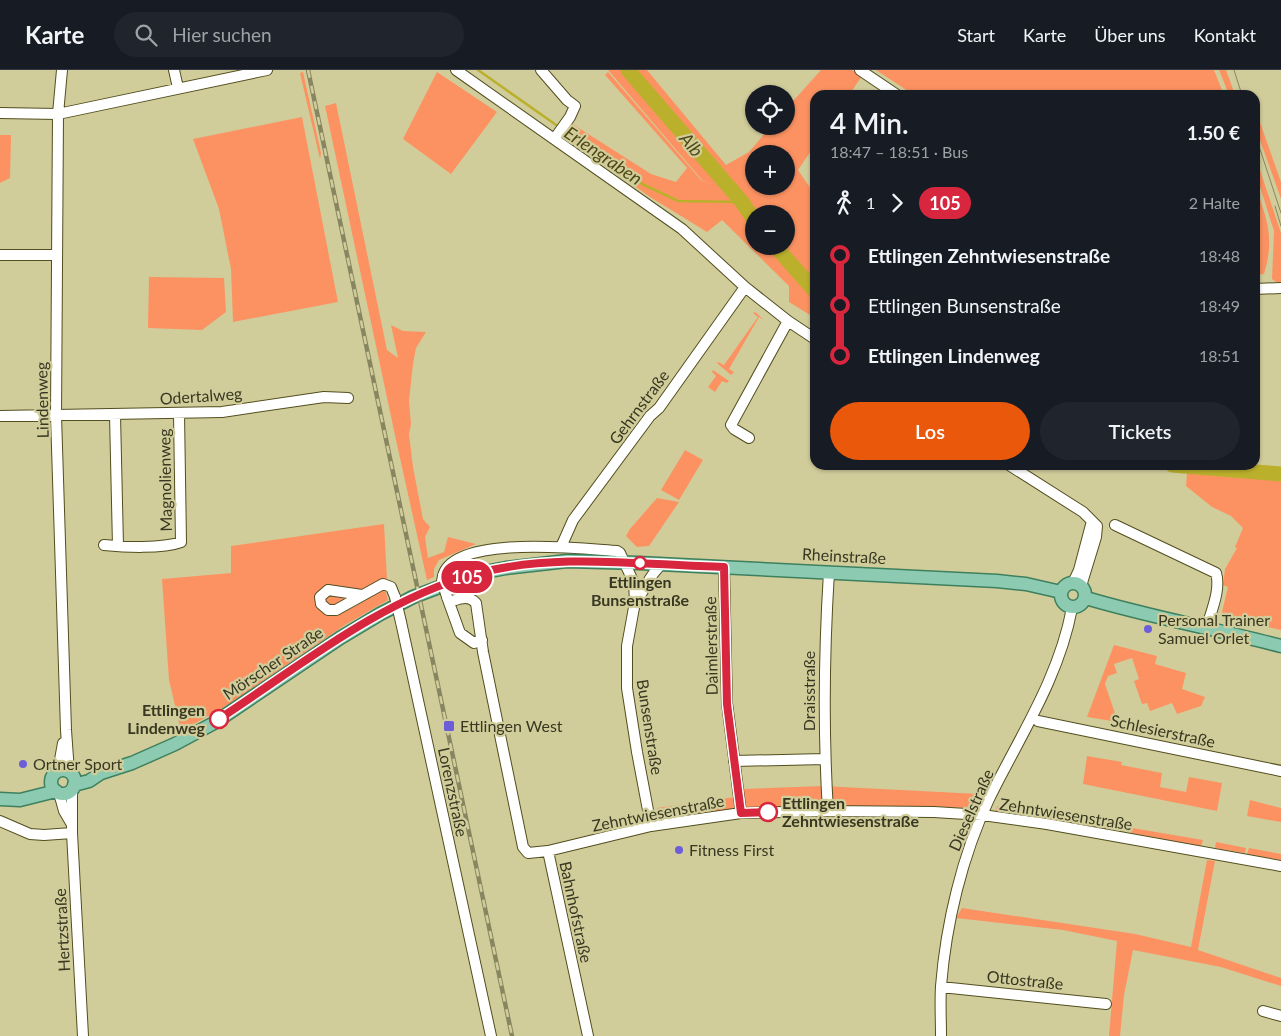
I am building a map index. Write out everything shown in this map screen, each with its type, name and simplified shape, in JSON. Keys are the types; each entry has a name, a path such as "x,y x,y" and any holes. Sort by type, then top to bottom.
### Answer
{"main road":[{"name":"Rheinstraße","path":"380,614 413,597 474,574 550,563 624,562 997,581 1026,584 1061,592"},
{"path":"1080,589 1081,605 1072,608 1068,607 1062,601 1061,592 1066,585 1080,589 1108,605 1281,646"},
{"name":"Mörscher Straße","path":"1,799 20,800 64,782 89,781 101,773 132,763 175,744 214,723 340,638 380,614"}],"street":[{"name":"Lindenweg","path":"62,70 58,114 56,416 66,730 64,782"},
{"path":"174,70 178,88"},
{"path":"0,113 58,114 178,88 232,73 267,70"},
{"path":"456,70 557,135 682,229 745,287 810,336"},
{"path":"541,70 567,100 575,106 557,135"},
{"path":"860,70 890,90"},
{"path":"0,255 56,256"},
{"name":"Gehrnstraße","path":"561,547 573,520 650,416 659,408 745,287"},
{"path":"1260,288 1281,288"},
{"path":"749,438 731,426 788,321"},
{"name":"Odertalweg","path":"0,416 222,412 324,396 348,398"},
{"name":"Magnolienweg","path":"104,545 172,545 181,542 179,414"},
{"path":"116,415 118,546"},
{"path":"1017,470 1083,512 1097,526 1096,537 1080,589"},
{"path":"1115,525 1216,573 1218,580 1217,589 1207,627"},
{"name":"Rheinstraße","path":"448,600 442,581 446,568 473,552 495,548 561,547 617,551 622,556 624,562"},
{"name":"Bunsenstraße","path":"624,562 632,578 635,602 627,646 627,688 637,752 652,826"},
{"name":"Bunsenstraße","path":"635,602 653,572 662,564"},
{"name":"Daimlerstraße","path":"724,567 727,704 741,813"},
{"name":"Draisstraße","path":"828,811 824,758 824,653 829,572"},
{"name":"Lorenzstraße","path":"362,594 387,584 395,597 402,622 489,1035"},
{"name":"Bahnhofstraße","path":"448,600 468,597 476,603 501,746 523,847 528,854 548,851 588,1036"},
{"path":"448,600 457,627 463,636 474,644 482,640"},
{"name":"Dieselstraße","path":"941,1036 941,987 953,904 966,858 982,816 1045,691 1063,648 1072,608"},
{"name":"Schlesierstraße","path":"1038,721 1281,771"},
{"path":"734,761 824,758"},
{"name":"Hertzstraße","path":"64,782 64,811 71,828 83,1036"},
{"name":"Zehntwiesenstraße","path":"548,851 652,826 741,813 828,811 934,812 1047,824 1281,866"},
{"path":"0,821 30,834 44,835 71,828"},
{"name":"Ottostraße","path":"941,987 1106,1004"},
{"path":"1263,1011 1281,1016"}],"shaded area":[{"path":"608,70 647,70 726,165 745,154 745,195 795,195 795,145 755,145 763,135 795,135 795,99 821,70 852,70 862,76 852,90 810,90 810,152 798,170 810,188 810,315 789,302 789,286 758,255 795,255 795,205 745,205 745,243 722,220 707,232 650,197 564,136 571,123 651,174 676,182 687,168 605,75 608,72 701,180 711,184 702,180"},
{"path":"876,70 1214,70 1222,90 906,90"},
{"path":"1219,70 1226,70 1233,90 1227,90"},
{"path":"303,72 321,153 320,159 300,73"},
{"path":"437,72 497,112 451,174 403,139"},
{"path":"336,103 387,350 398,358 391,325 403,331 426,332 416,348 413,364 409,401 411,424 409,434 423,519 430,527 425,537 428,558 444,552 448,537 476,544 439,560 434,569 434,577 427,580 325,106"},
{"path":"302,117 338,302 233,322 231,269 219,209 193,139"},
{"path":"1260,122 1281,182 1281,199 1260,140"},
{"path":"0,135 11,135 10,178 0,183"},
{"path":"1260,170 1281,233 1281,282 1276,282 1272,279 1274,231 1260,187"},
{"path":"1260,199 1266,219 1269,239 1269,250 1264,274 1260,274"},
{"path":"149,277 224,278 226,312 202,330 148,328"},
{"path":"755,312 764,320 759,317 729,369 734,372 731,375 717,363 724,365 758,317 753,313"},
{"path":"713,370 729,381 727,383 722,381 715,392 708,387 716,376 712,372"},
{"path":"685,450 703,460 679,500 661,490"},
{"path":"1187,473 1257,476 1281,481 1281,630 1221,616 1228,587 1223,585 1225,569 1237,548 1235,547 1243,528 1231,516 1212,507 1186,486"},
{"path":"657,498 679,502 649,546 637,547 626,536"},
{"path":"384,524 387,579 385,589 388,600 345,625 228,705 181,731 169,680 162,579 231,573 231,546"},
{"path":"1114,645 1157,656 1155,664 1186,673 1182,689 1205,697 1201,706 1177,714 1172,703 1150,711 1147,703 1142,704 1134,681 1139,679 1132,658 1114,664 1117,673 1108,676 1105,684 1118,722 1087,717"},
{"path":"1087,756 1122,762 1121,765 1162,773 1160,787 1186,792 1189,777 1222,783 1217,811 1083,784"},
{"path":"823,786 979,794 976,802 966,808 929,806 740,809 659,818 657,808 743,796 743,789"},
{"path":"1250,800 1281,808 1281,822 1247,816"},
{"path":"997,806 1119,825 1118,830 1032,816 996,813"},
{"path":"1132,828 1203,840 1201,846 1131,833"},
{"path":"1216,842 1246,848 1245,853 1215,848"},
{"path":"1249,848 1281,854 1281,860 1247,854"},
{"path":"1207,860 1215,861 1198,950 1281,978 1281,986 1221,967 1133,950 1124,995 1120,1036 1109,1036 1117,941 1063,930 956,918 962,908 1135,934 1191,947"}],"waterway":[{"name":"Erlengraben","path":"478,70 559,127"},
{"name":"Alb","path":"628,70 745,206"},
{"name":"Erlengraben","path":"564,130 634,180 678,201 742,202"},
{"name":"Alb","path":"783,255 810,285"},
{"name":"Alb","path":"1233,470 1281,474"}],"tram line":[{"path":"1234,70 1240,90"},
{"path":"1260,149 1281,213"},
{"path":"1275,206 1281,226"}],"railway":[{"path":"308,70 512,1036"}],"bus line":[{"name":"105","path":"219,719 340,638 380,614 413,597 474,574 533,564 567,562 724,567 727,704 741,813 768,812"}],"place":[{"name":"Ettlingen Bunsenstraße","path":"640,563"},
{"name":"Personal Trainer Samuel Orlet","path":"1148,629"},
{"name":"Ettlingen Lindenweg","path":"219,719"},
{"name":"Ettlingen West","path":"449,726"},
{"name":"Ortner Sport","path":"23,764"},
{"name":"Ettlingen Zehntwiesenstraße","path":"768,812"},
{"name":"Fitness First","path":"679,850"}]}
